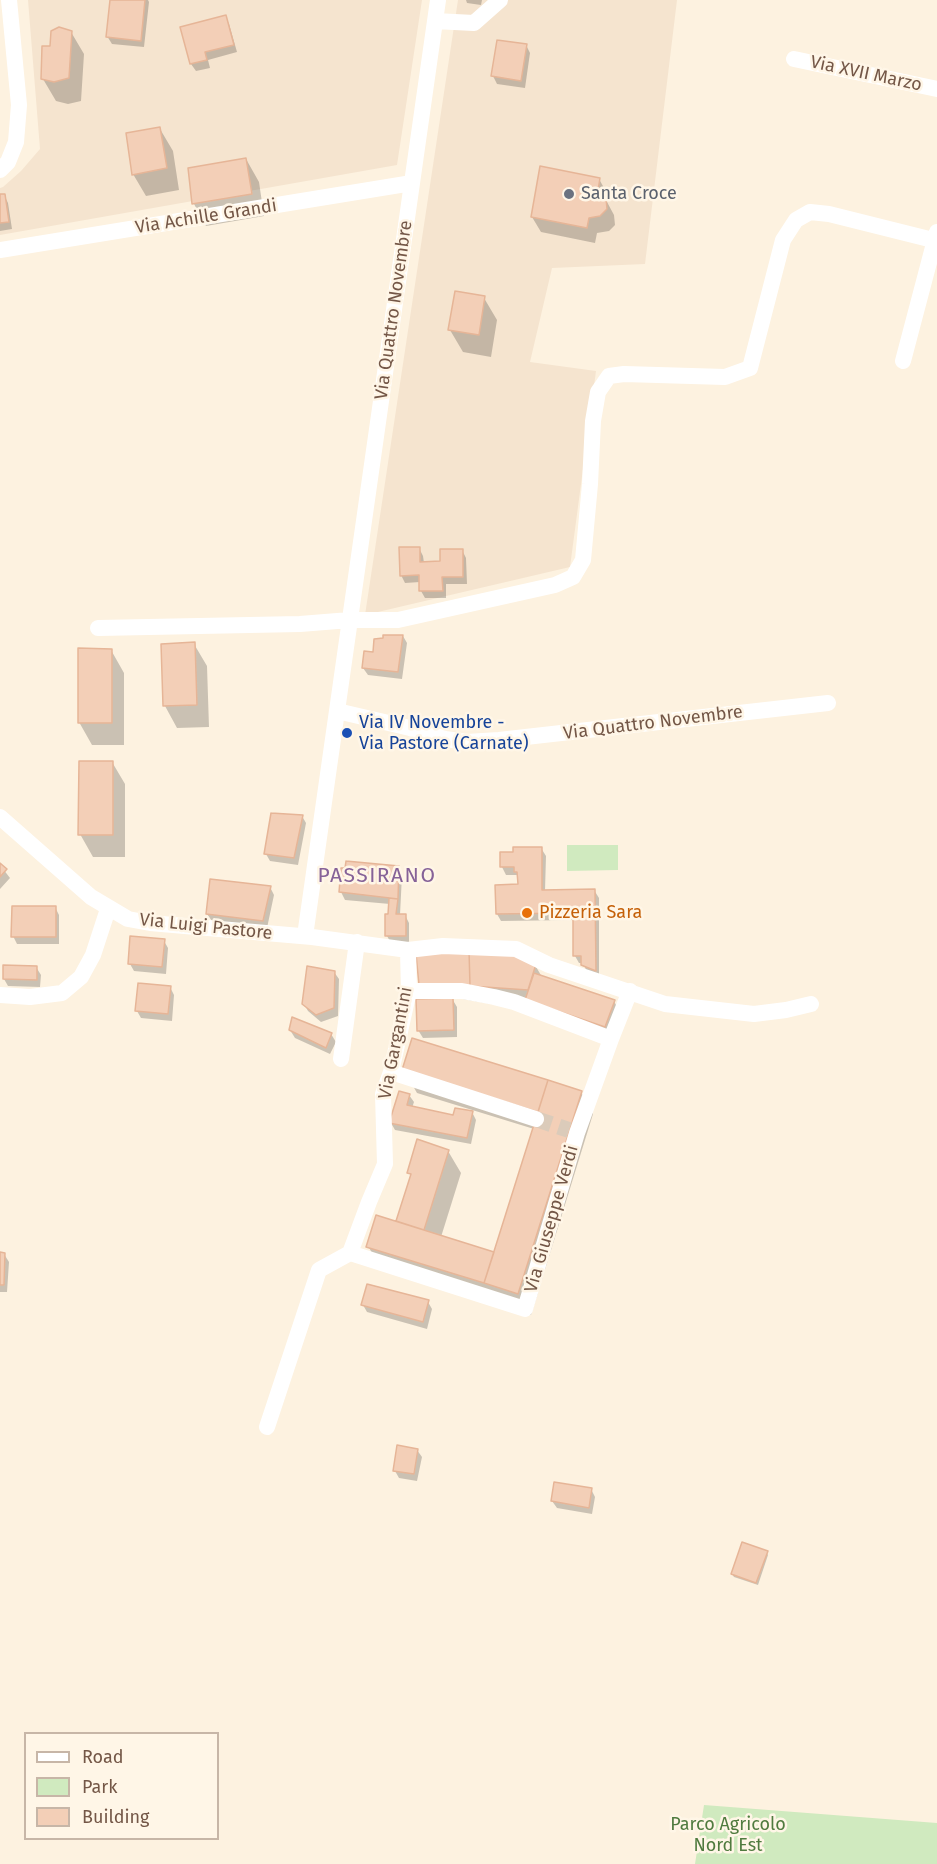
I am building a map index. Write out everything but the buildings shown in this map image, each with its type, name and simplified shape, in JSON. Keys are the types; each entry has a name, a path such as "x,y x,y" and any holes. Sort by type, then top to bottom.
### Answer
{"street":[{"path":"0,170 8,162 16,142 18,105 9,0"},
{"name":"Via Quattro Novembre","path":"305,936 438,0"},
{"path":"435,21 474,22 500,0"},
{"name":"Via XVII Marzo","path":"794,59 937,89"},
{"name":"Via Achille Grandi","path":"0,250 412,183"},
{"path":"98,628 398,620 555,585 573,577 583,560 597,392 609,376 624,374 725,377 750,368 783,240 796,220 810,212 829,214 936,238 903,361"},
{"name":"Via Quattro Novembre","path":"337,711 410,728 445,739 467,742 828,703"},
{"name":"Via Luigi Pastore","path":"0,818 92,897 108,909 128,919 150,923 305,936"},
{"path":"0,995 30,997 62,993 81,977 93,955 108,909"},
{"path":"305,936 408,950 443,946 516,949 549,965 665,1004 754,1014 811,1004"},
{"path":"341,1059 357,942"},
{"name":"Via Gargantini","path":"350,1253 385,1164 383,1094 392,1072 409,991 408,950"},
{"path":"409,991 462,991 495,997 514,1002 610,1039"},
{"name":"Via Giuseppe Verdi","path":"350,1253 525,1309 573,1131 630,991"},
{"path":"392,1072 536,1119"},
{"path":"267,1427 319,1270 350,1253"}],"shaded area":[{"path":"28,0 422,0 397,165 0,235 0,188 21,171 40,149"},
{"path":"458,0 677,0 645,264 552,268 530,362 596,371 570,567 365,615"}],"green space":[{"path":"567,845 618,845 618,870 567,871"},
{"name":"Parco Agricolo Nord Est","path":"704,1805 937,1823 937,1864 695,1864"}],"tunnel":[{"path":"536,1119 569,1130"}],"place":[{"name":"Santa Croce","path":"569,194"},
{"name":"Via IV Novembre - Via Pastore (Carnate)","path":"347,733"},
{"name":"Pizzeria Sara","path":"527,913"}],"district":[{"name":"PASSIRANO","path":"377,876"}]}
